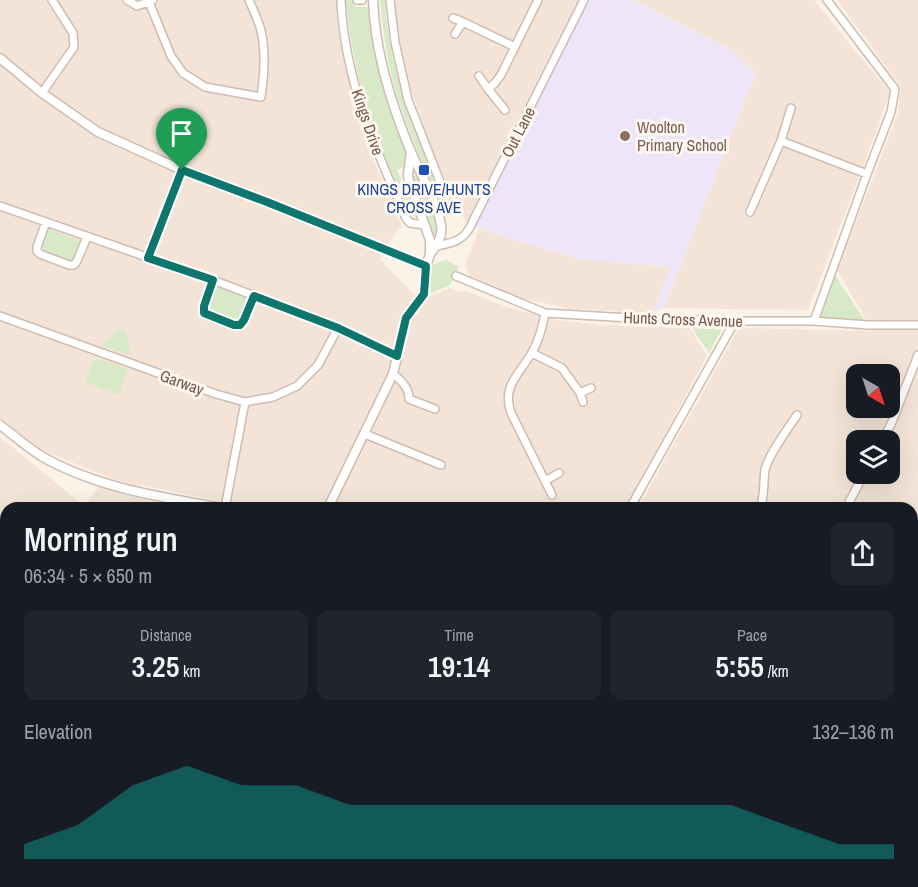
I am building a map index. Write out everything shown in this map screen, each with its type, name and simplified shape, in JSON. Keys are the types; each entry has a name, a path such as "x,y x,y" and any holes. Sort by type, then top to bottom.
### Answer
{"street":[{"path":"42,93 74,47 74,33 52,0"},
{"path":"127,0 137,6 151,1 171,56 183,73 205,87 261,97 264,53 261,30 249,0"},
{"name":"Kings Drive","path":"341,0 341,19 354,85 362,110 406,218 410,223 425,225"},
{"path":"357,0 362,0"},
{"name":"Kings Drive","path":"373,0 379,56 394,108 439,215 442,227 437,246"},
{"name":"Kings Drive","path":"390,0 395,42 408,100 446,197 439,215"},
{"path":"488,89 501,75 538,0"},
{"name":"Out Lane","path":"437,246 458,240 469,230 584,0"},
{"path":"814,321 891,112 895,89 827,0"},
{"path":"453,18 515,47"},
{"path":"456,34 463,22"},
{"path":"1,62 98,132 182,170 426,266"},
{"path":"479,76 505,110"},
{"path":"750,212 781,141 791,108"},
{"path":"781,141 867,174"},
{"name":"Kings Drive","path":"411,151 409,181 430,240 430,254"},
{"path":"148,258 182,170"},
{"path":"0,206 213,280 338,328 397,356"},
{"path":"46,222 37,251 69,265 74,265 77,261 87,237"},
{"path":"331,502 393,374 406,318 424,294 426,266 430,254 437,246"},
{"name":"Hunts Cross Avenue","path":"456,276 544,313 647,319 918,325"},
{"path":"213,280 203,309 208,315 240,325 254,296"},
{"path":"544,313 541,334 509,388 507,402 552,495"},
{"name":"Garway","path":"0,316 223,397 245,402 273,397 297,386 318,365 338,328"},
{"path":"633,502 735,321"},
{"path":"532,352 562,368 580,393 583,402"},
{"path":"888,430 918,355"},
{"path":"393,374 404,384 410,399 435,409"},
{"path":"580,393 591,388"},
{"path":"225,502 245,402"},
{"path":"763,502 765,470 768,461 797,415"},
{"path":"0,426 40,455 75,472 149,495 189,502"},
{"path":"365,434 441,465"},
{"path":"545,481 559,473"},
{"path":"849,502 859,484"}],"shaded area":[{"path":"0,0 337,0 345,64 370,152 402,227 393,236 380,259 413,294 430,296 450,288 460,292 466,291 507,307 557,320 602,325 690,328 707,356 628,502 226,502 118,481 34,447 0,418"},
{"path":"394,0 580,0 468,223 461,215 432,152 407,77 396,30"},
{"name":"Woolton Primary School","path":"587,0 633,0 731,50 756,72 664,308 653,313 670,267 579,259 472,227"},
{"path":"633,0 814,0 890,92 808,310 664,308 756,72 731,50"},
{"path":"837,0 918,0 918,502 643,502 739,328 873,331 837,270 898,114 901,87"},
{"path":"479,229 579,259 670,267 653,313 572,309 520,298 470,276 465,265"},
{"path":"0,437 79,502 0,502"},
{"path":"100,485 172,502 87,502"}],"green space":[{"path":"346,0 354,0 355,7 371,7 407,153 406,166 397,170 410,200 406,202 412,212 410,216 400,198 384,157 362,91 352,46"},
{"path":"380,0 385,0 387,26 405,101 442,196 443,199 440,202 405,120 396,92 386,46"},
{"path":"413,175 418,177 439,230 437,238 435,238 411,181"},
{"path":"49,229 80,241 73,260 44,251 42,245"},
{"path":"446,260 459,267 450,285 429,293 431,265"},
{"path":"832,271 868,325 814,321"},
{"path":"216,284 249,297 244,313 238,320 215,314 209,309 208,305"},
{"path":"122,328 125,330 131,355 102,344"},
{"path":"692,328 722,329 709,353"},
{"path":"99,359 125,368 127,371 119,395 85,382 93,361"}],"place":[{"name":"Woolton Primary School","path":"625,136"},
{"name":"KINGS DRIVE/HUNTS CROSS AVE","path":"424,170"}],"route":[{"path":"182,170 426,266 424,294 406,318 397,356 338,328 254,296 240,325 234,325 204,313 203,309 213,280 148,258 182,170"}]}
